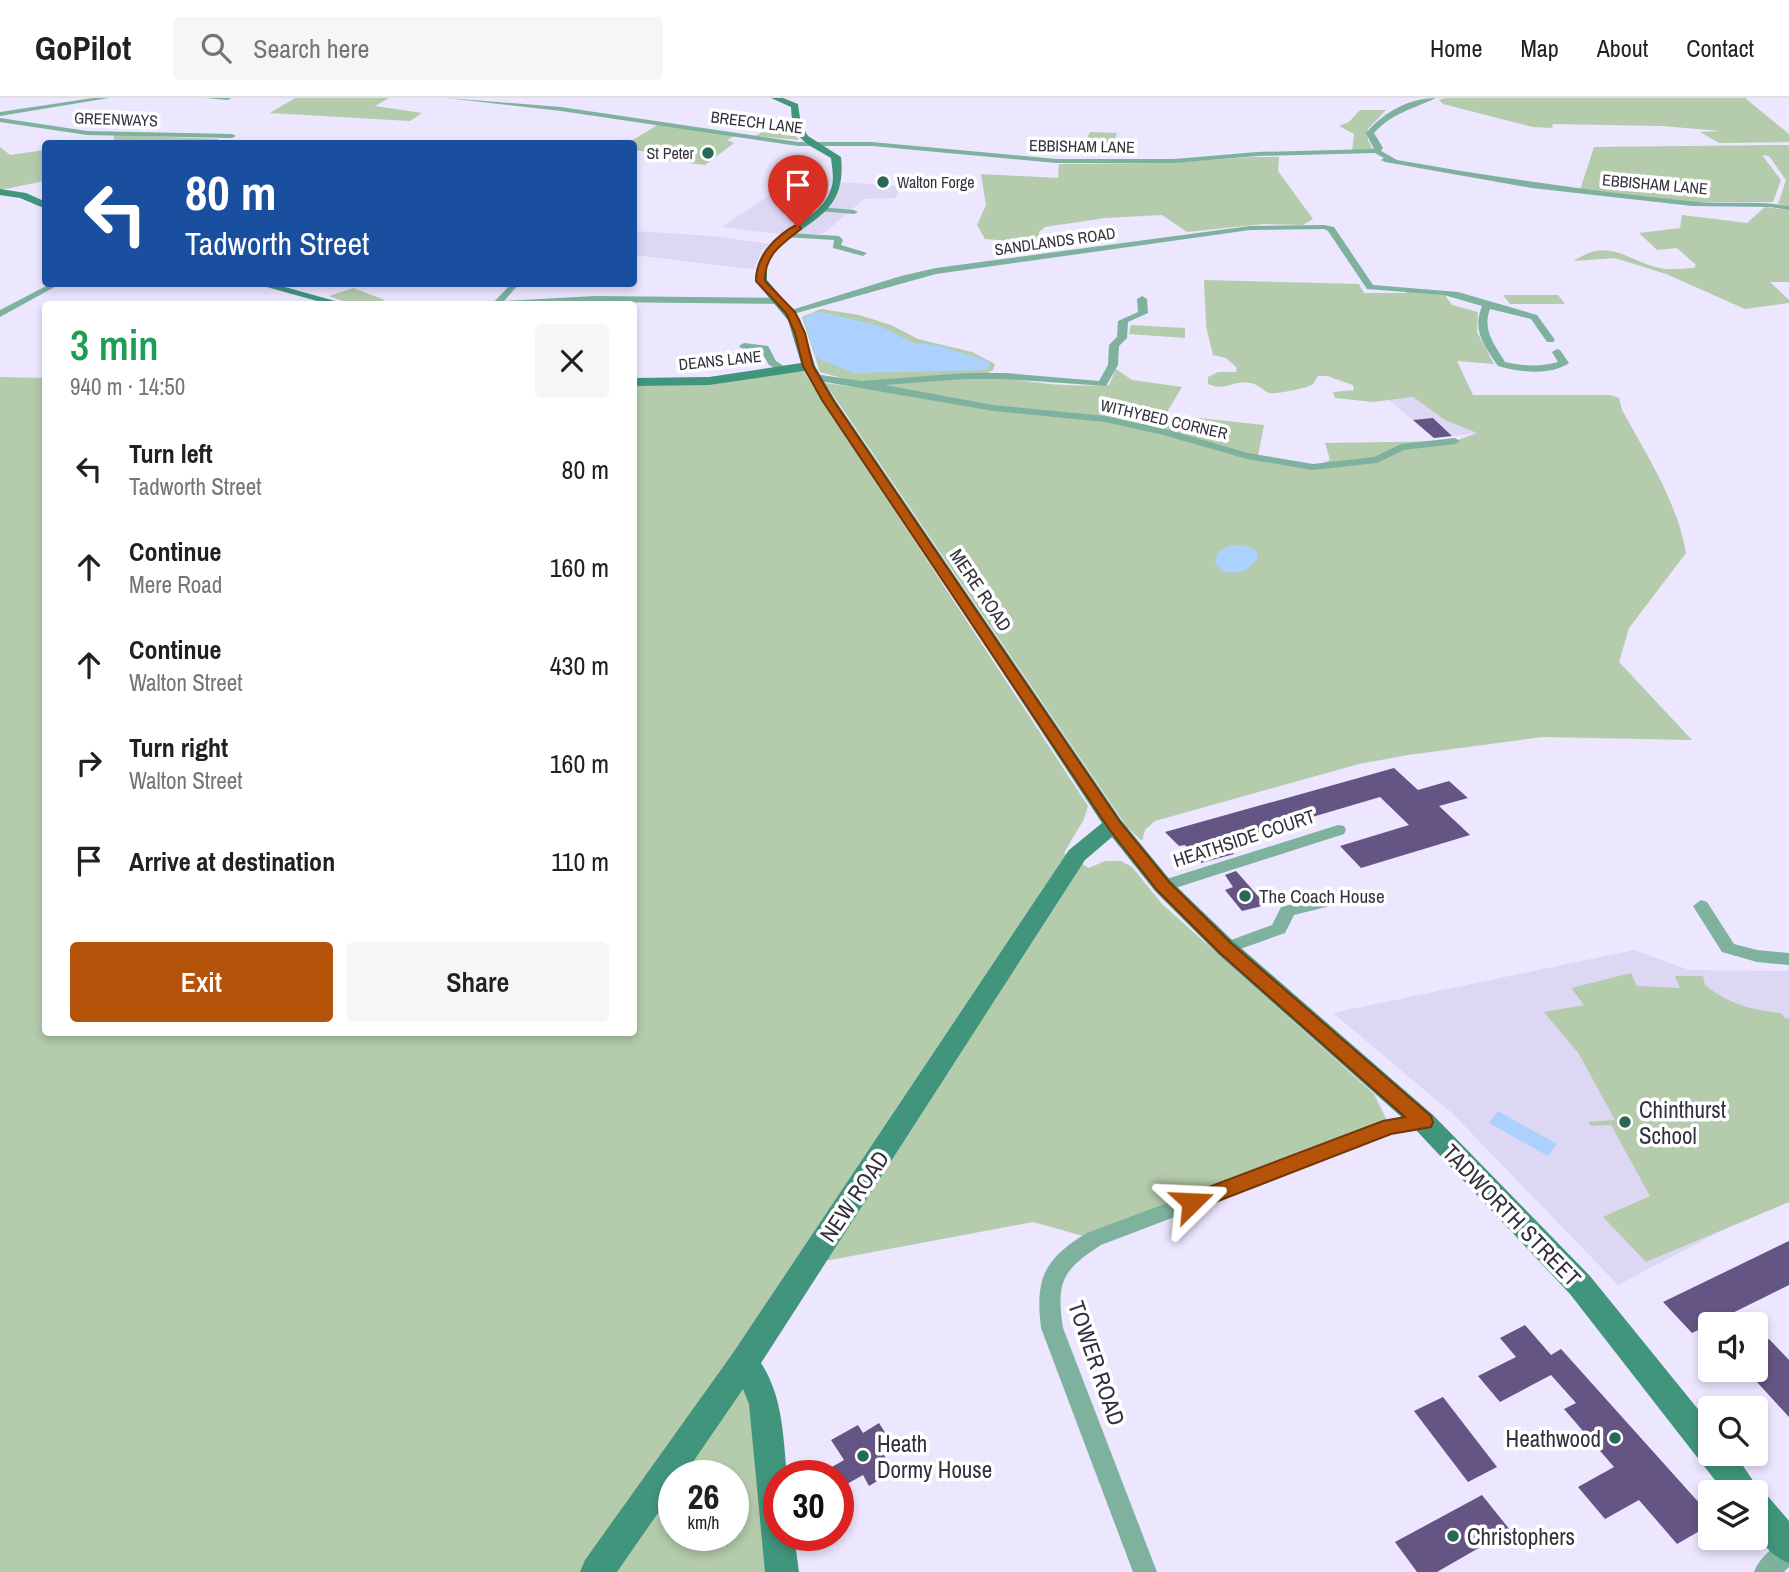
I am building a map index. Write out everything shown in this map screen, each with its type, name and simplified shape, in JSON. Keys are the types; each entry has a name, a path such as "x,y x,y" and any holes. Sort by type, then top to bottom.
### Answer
{"main road":[{"path":"775,98 795,106 796,125 810,143 836,157 836,191 820,209 768,252 759,276 765,288 790,312"},
{"path":"0,192 22,195 42,204"},
{"path":"274,287 328,301"},
{"name":"MERE ROAD","path":"790,312 800,333 811,371 1114,825"},
{"name":"DEANS LANE","path":"637,382 716,381 783,369 811,371"},
{"name":"TADWORTH STREET","path":"1114,825 1163,886 1226,948 1424,1122 1580,1285 1698,1433"},
{"name":"NEW ROAD","path":"597,1572 744,1363 1077,855 1114,825"},
{"path":"744,1363 760,1387 764,1404 782,1572"},
{"path":"1724,1466 1735,1480"},
{"path":"1768,1522 1789,1549"}],"street":[{"path":"0,114 106,98"},
{"path":"208,98 228,98"},
{"name":"BREECH LANE","path":"449,98 555,108 798,144 810,143"},
{"path":"1375,155 1379,148 1370,133 1378,123 1401,107 1433,98"},
{"name":"GREENWAYS","path":"0,120 38,124 74,132 233,136"},
{"path":"112,134 125,125"},
{"name":"EBBISHAM LANE","path":"810,143 844,143 1079,162 1366,152 1394,161 1532,186 1692,204 1770,205 1789,208"},
{"path":"832,153 844,143"},
{"name":"EBBISHAM LANE","path":"1320,153 1375,155"},
{"path":"820,209 854,212"},
{"name":"SANDLANDS ROAD","path":"790,312 925,273 1250,228 1329,227 1367,285 1438,289 1464,295 1488,305"},
{"path":"787,235 836,238 839,240 836,246 863,253"},
{"path":"0,314 50,287"},
{"path":"499,301 512,287"},
{"name":"WITHYBED CORNER","path":"862,384 965,376 1005,376 1102,384 1113,365 1114,345 1122,338 1123,321 1143,313 1142,299"},
{"path":"556,301 780,301"},
{"path":"1550,340 1534,317 1488,305 1482,320 1482,330 1501,364 1542,368 1560,365 1563,363 1557,352"},
{"path":"744,346 765,348 772,363 783,369"},
{"name":"WITHYBED CORNER","path":"811,371 862,384 993,408 1114,421 1247,456 1313,467 1377,460 1401,447 1455,440"},
{"name":"HEATHSIDE COURT","path":"1163,886 1338,830"},
{"path":"1226,948 1279,929 1287,911 1336,899"},
{"path":"1701,906 1728,948 1757,956 1789,959"},
{"name":"TOWER ROAD","path":"1145,1572 1052,1328 1047,1299 1054,1271 1070,1253 1094,1239 1390,1127 1424,1122"},
{"path":"1766,1572 1789,1549"}],"shaded area":[{"path":"837,182 902,186 895,198 864,199 823,234 787,235 722,227 775,191 836,191"},
{"path":"637,231 712,236 769,244 762,251 754,269 637,255"},
{"path":"1413,397 1446,420 1478,433 1434,438 1389,400"},
{"name":"Chinthurst School","path":"1634,950 1689,970 1789,971 1789,1202 1721,1231 1618,1285 1453,1114 1333,1013"}],"green space":[{"path":"295,98 389,98 375,106 422,113 410,121 270,113"},
{"path":"1745,98 1789,134 1789,142 1719,143 1700,132 1721,131 1662,126 1553,124 1552,128 1533,127 1443,104 1439,100"},
{"path":"1360,110 1386,110 1368,129 1368,140 1373,150 1352,151 1354,134 1339,126 1349,122"},
{"path":"790,118 791,129 799,140 755,136"},
{"path":"659,124 736,135 727,140 734,143 705,165 656,159 662,154 637,150 637,140 633,140"},
{"path":"1090,132 1117,133 1108,156 1079,154"},
{"path":"114,135 219,139 218,140 114,140"},
{"path":"1789,145 1789,206 1778,204 1786,180 1769,156 1762,155 1781,180 1773,202 1690,202 1580,190 1594,147"},
{"path":"0,147 10,155 42,150 42,182 0,190"},
{"path":"1279,157 1278,171 1313,219 1303,225 1264,224 1187,232 1162,215 1105,218 1045,227 1039,232 1039,243 985,239 977,225 986,205 981,174 1058,178 1059,164 1162,163"},
{"path":"1765,207 1789,210 1789,282 1770,282 1789,303 1745,309 1666,274 1615,258 1574,261 1587,254 1610,251 1665,269 1694,268 1696,265 1677,248 1657,250 1639,233 1680,228 1682,215 1747,223"},
{"path":"1204,280 1359,284 1364,293 1406,293 1405,290 1444,294 1452,305 1478,312 1477,332 1494,364 1457,361 1473,395 1610,395 1619,398 1622,410 1676,515 1686,553 1629,628 1619,662 1692,740 1542,737 1408,755 1359,764 1155,821 1145,830 1142,841 1127,827 825,383 854,387 885,381 853,381 820,372 802,317 821,309 859,315 891,325 918,339 972,352 995,364 993,370 988,372 1032,382 1080,386 1109,385 1116,369 1132,380 1182,387 1167,412 1170,415 1264,425 1258,456 1313,467 1330,460 1325,443 1455,441 1477,433 1445,420 1413,397 1373,402 1335,398 1333,392 1354,390 1353,385 1327,376 1318,376 1309,386 1272,393 1250,383 1219,387 1208,384 1208,377 1218,372 1236,372 1237,368 1226,358 1213,355 1206,326"},
{"path":"353,288 385,300 344,301 329,296"},
{"path":"1503,295 1558,295 1565,304 1510,304"},
{"path":"1131,325 1185,328 1185,338 1129,334"},
{"path":"803,371 1088,806 1084,819 1064,853 1089,868 1105,861 1121,861 1132,867 1162,904 1374,1094 1390,1127 1094,1239 1033,1222 809,1264 744,1363 763,1468 763,1551 778,1551 782,1572 0,1572 0,377 42,378 42,1036 637,1036 637,385 692,385"},
{"path":"1631,973 1637,986 1680,988 1675,976 1703,976 1705,985 1722,997 1750,1008 1781,1013 1789,1019 1789,1202 1646,1262 1603,1217 1650,1196 1611,1125 1591,1126 1588,1122 1615,1120 1579,1054 1544,1012 1584,1005 1571,988"}],"water":[{"path":"822,312 880,326 914,343 936,345 988,361 990,366 987,370 854,373 816,358 804,319 813,313"},
{"path":"1230,545 1243,545 1256,550 1258,558 1243,571 1223,572 1215,564 1218,552"},
{"path":"1498,1111 1557,1144 1548,1156 1489,1123"}],"building":[{"path":"1433,418 1452,436 1434,438 1413,420"},
{"path":"1394,768 1418,790 1449,781 1468,798 1439,806 1470,835 1361,868 1340,846 1409,825 1380,797 1224,843 1234,854 1201,863 1185,845 1179,846 1165,832"},
{"name":"The Coach House","path":"1236,871 1266,905 1242,911 1225,890 1233,887 1225,875"},
{"path":"1789,1241 1789,1285 1734,1312 1698,1312 1698,1330 1692,1333 1663,1302"},
{"name":"Heathwood","path":"1525,1325 1551,1355 1561,1349 1698,1502 1698,1532 1677,1544 1639,1500 1605,1519 1578,1487 1614,1467 1564,1409 1576,1403 1551,1375 1500,1402 1478,1376 1516,1357 1500,1338"},
{"path":"1768,1340 1789,1360 1789,1417 1757,1382 1768,1382"},
{"name":"Christophers","path":"1443,1397 1497,1467 1468,1482 1414,1411"},
{"name":"Heath Dormy House","path":"879,1423 893,1445 882,1452 894,1471 869,1486 863,1475 854,1480 854,1460 844,1460 831,1440 858,1425 863,1433"},
{"name":"Christophers","path":"1482,1495 1510,1530 1437,1572 1417,1572 1395,1542"}],"place":[{"name":"St Peter","path":"708,153"},
{"name":"Walton Forge","path":"883,182"},
{"name":"The Coach House","path":"1245,896"},
{"name":"Chinthurst School","path":"1625,1122"},
{"name":"Heathwood","path":"1615,1438"},
{"name":"Heath Dormy House","path":"863,1456"},
{"name":"Christophers","path":"1453,1536"}],"route":[{"path":"798,227 772,246 760,268 761,281 794,319 808,366 828,400 1114,825 1163,886 1226,948 1424,1122 1390,1127 1192,1202"}]}
